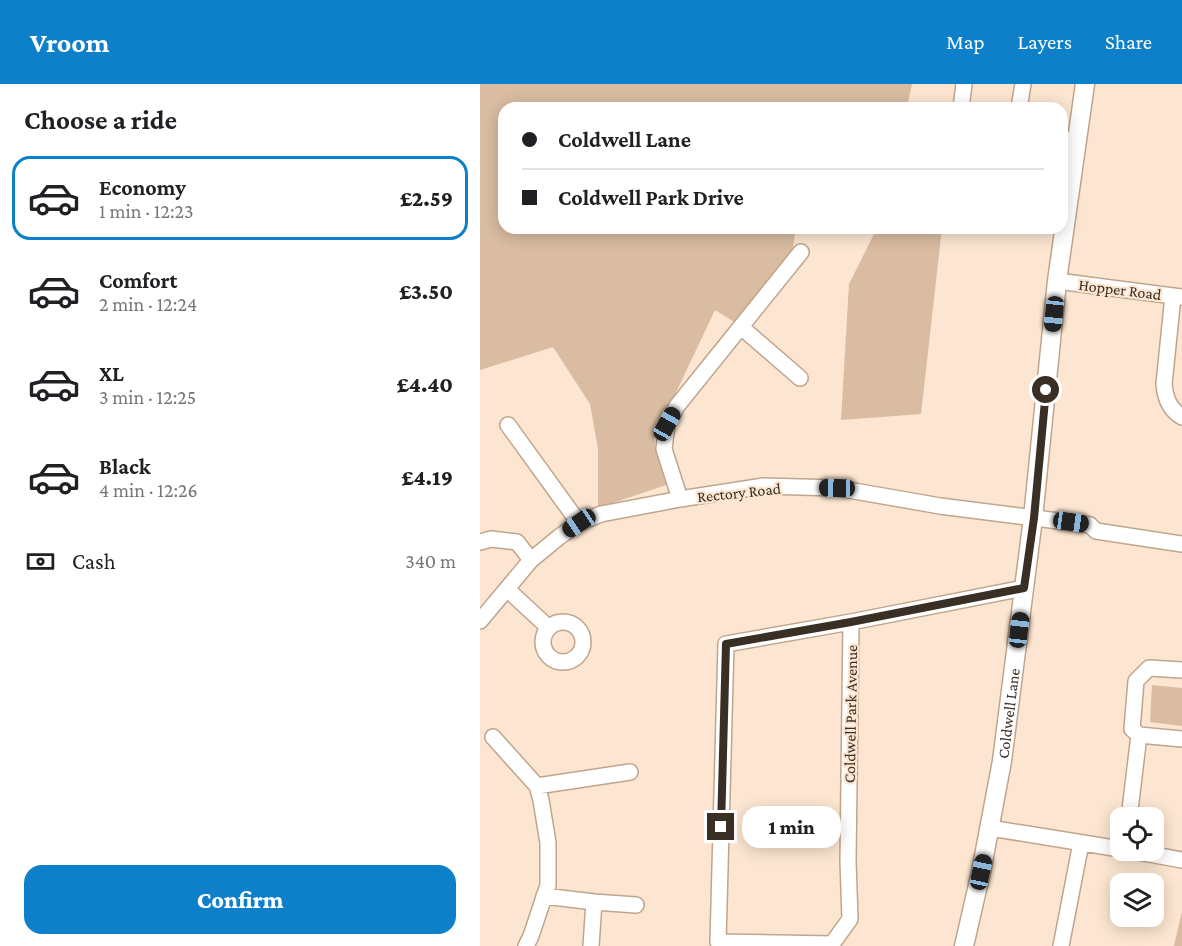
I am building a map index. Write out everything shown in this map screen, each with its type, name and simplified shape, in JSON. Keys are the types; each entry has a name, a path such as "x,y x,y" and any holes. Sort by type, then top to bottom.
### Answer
{"street":[{"path":"962,102 964,84"},
{"path":"1021,102 1023,84"},
{"name":"Coldwell Lane","path":"1069,140 1085,84"},
{"name":"Coldwell Lane","path":"964,946 1002,761 1034,518 1061,234"},
{"path":"680,499 664,449 667,424 677,406 801,252"},
{"name":"Hopper Road","path":"1057,281 1177,296"},
{"path":"1177,296 1164,384 1165,397 1179,417 1182,417"},
{"path":"741,327 800,378"},
{"path":"508,425 579,523"},
{"name":"Rectory Road","path":"480,621 531,560 579,523 601,514 764,486 837,488 940,506 1090,525 1096,531 1182,544"},
{"path":"480,542 491,539 517,543 531,560"},
{"path":"851,622 1024,588"},
{"path":"507,589 549,628"},
{"name":"Coldwell Park Avenue","path":"851,622 848,861 850,919 832,944 718,942 726,644 851,622"},
{"path":"1182,670 1149,668 1136,681 1132,729 1140,735 1182,739"},
{"path":"1130,807 1140,735"},
{"path":"493,737 537,786 548,843 548,885 526,946"},
{"path":"537,786 630,772"},
{"path":"990,828 1110,847"},
{"path":"1062,946 1081,843"},
{"path":"1164,857 1182,860"},
{"path":"544,896 636,904"},
{"path":"591,946 594,902"}],"shaded area":[{"path":"480,84 912,84 908,102 498,102 498,234 795,234 792,253 734,322 715,310 654,439 666,485 598,508 598,449 590,404 553,347 480,370"},
{"path":"874,234 941,234 921,414 841,420 849,284"},
{"path":"1152,685 1182,688 1182,726 1150,722"},
{"path":"1182,911 1182,946 1174,946"}],"route":[{"path":"721,827 726,644 1024,588 1034,518 1046,390"}]}
